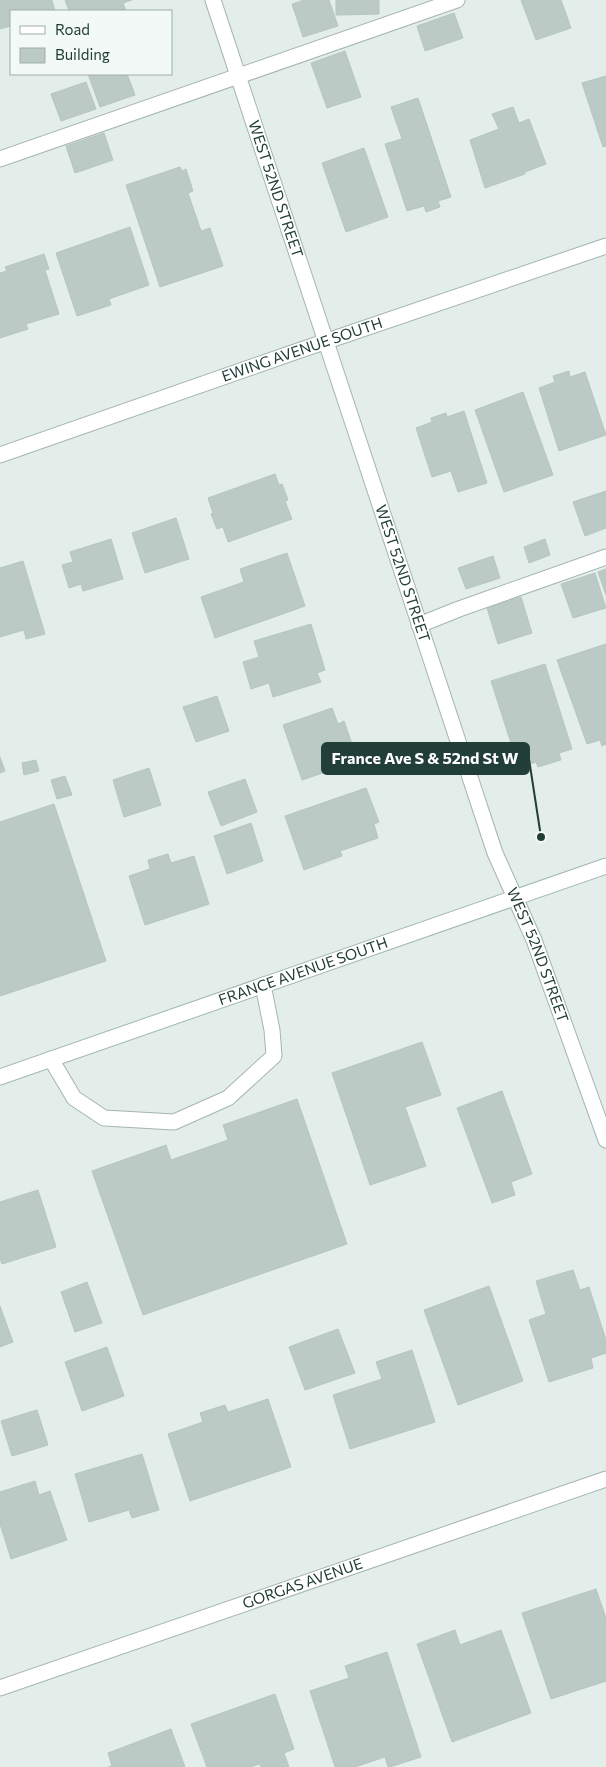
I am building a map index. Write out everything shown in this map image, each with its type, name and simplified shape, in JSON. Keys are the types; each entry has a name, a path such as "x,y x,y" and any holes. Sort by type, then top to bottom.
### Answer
{"street":[{"name":"WEST 52ND STREET","path":"213,0 495,853 534,940 606,1140"},
{"path":"0,158 457,0"},
{"name":"EWING AVENUE SOUTH","path":"0,455 325,341 606,246"},
{"path":"419,625 459,608 606,557"},
{"name":"FRANCE AVENUE SOUTH","path":"0,1077 606,866"},
{"path":"51,1059 74,1098 104,1118 174,1122 228,1098 274,1056 272,1030 263,985"},
{"name":"GORGAS AVENUE","path":"0,1688 606,1479"}],"building":[{"path":"0,0 52,0 55,10 10,10 10,26 0,29"},
{"path":"65,0 132,0 123,3 126,10 69,10"},
{"path":"304,0 329,0 338,26 303,37 292,4"},
{"path":"336,0 379,0 379,14 336,15"},
{"path":"521,0 561,0 571,28 536,40"},
{"path":"454,13 463,38 425,51 417,26"},
{"path":"345,51 361,97 327,108 311,63"},
{"path":"88,75 127,75 135,95 100,107"},
{"path":"606,76 606,146 603,147 582,83"},
{"path":"86,82 96,109 61,121 51,94"},
{"path":"418,98 451,197 438,201 440,207 426,212 424,206 407,211 385,144 402,139 391,107"},
{"path":"513,107 519,123 529,119 546,164 525,172 525,174 485,188 470,140 499,129 492,114"},
{"path":"104,133 113,160 75,173 66,146"},
{"path":"364,148 388,217 346,232 322,163"},
{"path":"180,167 182,171 186,169 193,191 188,193 201,231 210,228 223,266 160,287 126,185"},
{"path":"130,227 149,285 109,299 111,305 77,316 56,253"},
{"path":"44,254 49,269 45,270 59,314 26,324 28,329 0,338 0,273 7,271 5,267"},
{"path":"569,371 570,377 585,372 606,435 559,451 539,388 555,382 553,376"},
{"path":"523,392 553,475 504,492 475,410"},
{"path":"464,411 487,483 458,492 451,471 432,477 416,428 432,422 431,418 446,413 447,417"},
{"path":"275,474 279,485 282,484 288,500 285,501 292,519 228,542 223,527 217,529 211,514 213,513 208,498"},
{"path":"606,491 606,528 585,536 573,502"},
{"path":"176,518 189,559 145,573 132,533"},
{"path":"111,539 123,579 83,591 81,584 69,588 62,565 73,562 70,552"},
{"path":"545,539 550,555 529,563 524,547"},
{"path":"287,553 305,606 215,638 201,597 244,582 240,569"},
{"path":"493,556 500,578 466,589 458,568"},
{"path":"23,561 45,634 26,639 24,630 0,637 0,568"},
{"path":"606,569 606,595 598,572"},
{"path":"595,573 606,608 573,618 561,584"},
{"path":"521,597 532,633 498,644 487,608"},
{"path":"311,624 325,670 317,673 321,682 273,697 269,683 251,689 243,662 259,657 254,641"},
{"path":"606,644 606,744 602,746 600,740 587,744 557,660"},
{"path":"545,664 572,749 559,753 561,760 538,767 536,762 519,768 491,681"},
{"path":"217,696 229,731 196,742 183,707"},
{"path":"332,708 338,724 344,721 358,761 302,780 283,725"},
{"path":"0,757 5,771 0,773"},
{"path":"36,760 39,771 24,775 22,763"},
{"path":"149,768 161,805 124,817 113,780"},
{"path":"65,776 72,795 57,799 51,780"},
{"path":"245,779 257,812 221,826 208,792"},
{"path":"366,788 379,822 374,824 378,838 340,851 342,856 304,870 285,816"},
{"path":"54,804 106,961 0,996 0,822"},
{"path":"251,823 263,861 227,874 214,836"},
{"path":"168,854 171,863 194,856 209,904 145,925 129,876 150,869 148,860"},
{"path":"422,1042 441,1095 405,1107 426,1166 370,1185 332,1073"},
{"path":"502,1091 532,1174 511,1182 515,1195 492,1203 457,1108"},
{"path":"297,1099 347,1244 143,1315 92,1171 166,1145 171,1160 228,1140 223,1125"},
{"path":"38,1190 56,1247 2,1264 0,1258 0,1202"},
{"path":"573,1270 580,1290 589,1287 606,1340 606,1353 591,1358 593,1368 549,1382 529,1320 546,1314 536,1281"},
{"path":"87,1282 102,1323 75,1332 61,1292"},
{"path":"489,1286 523,1381 458,1405 424,1310"},
{"path":"0,1306 13,1342 0,1347"},
{"path":"338,1329 355,1373 305,1390 289,1347"},
{"path":"107,1347 124,1396 82,1411 65,1362"},
{"path":"412,1350 435,1422 350,1449 333,1395 382,1379 376,1362"},
{"path":"268,1399 291,1467 190,1501 168,1434 203,1422 200,1413 225,1405 228,1412"},
{"path":"37,1410 48,1445 12,1456 1,1421"},
{"path":"142,1454 159,1510 132,1518 129,1510 89,1522 75,1474"},
{"path":"35,1481 39,1495 50,1491 67,1540 11,1559 0,1524 0,1492"},
{"path":"596,1589 606,1618 606,1681 551,1699 522,1613"},
{"path":"455,1630 460,1645 501,1630 531,1713 452,1742 417,1644"},
{"path":"387,1652 421,1757 390,1767 388,1767 385,1757 355,1767 335,1767 310,1691 349,1678 345,1666"},
{"path":"275,1694 294,1749 284,1753 289,1767 261,1767 260,1764 250,1767 207,1767 191,1724"},
{"path":"171,1729 185,1767 108,1767 112,1766 108,1753"}],"place":[{"name":"France Ave S & 52nd St W","path":"541,837"}]}
